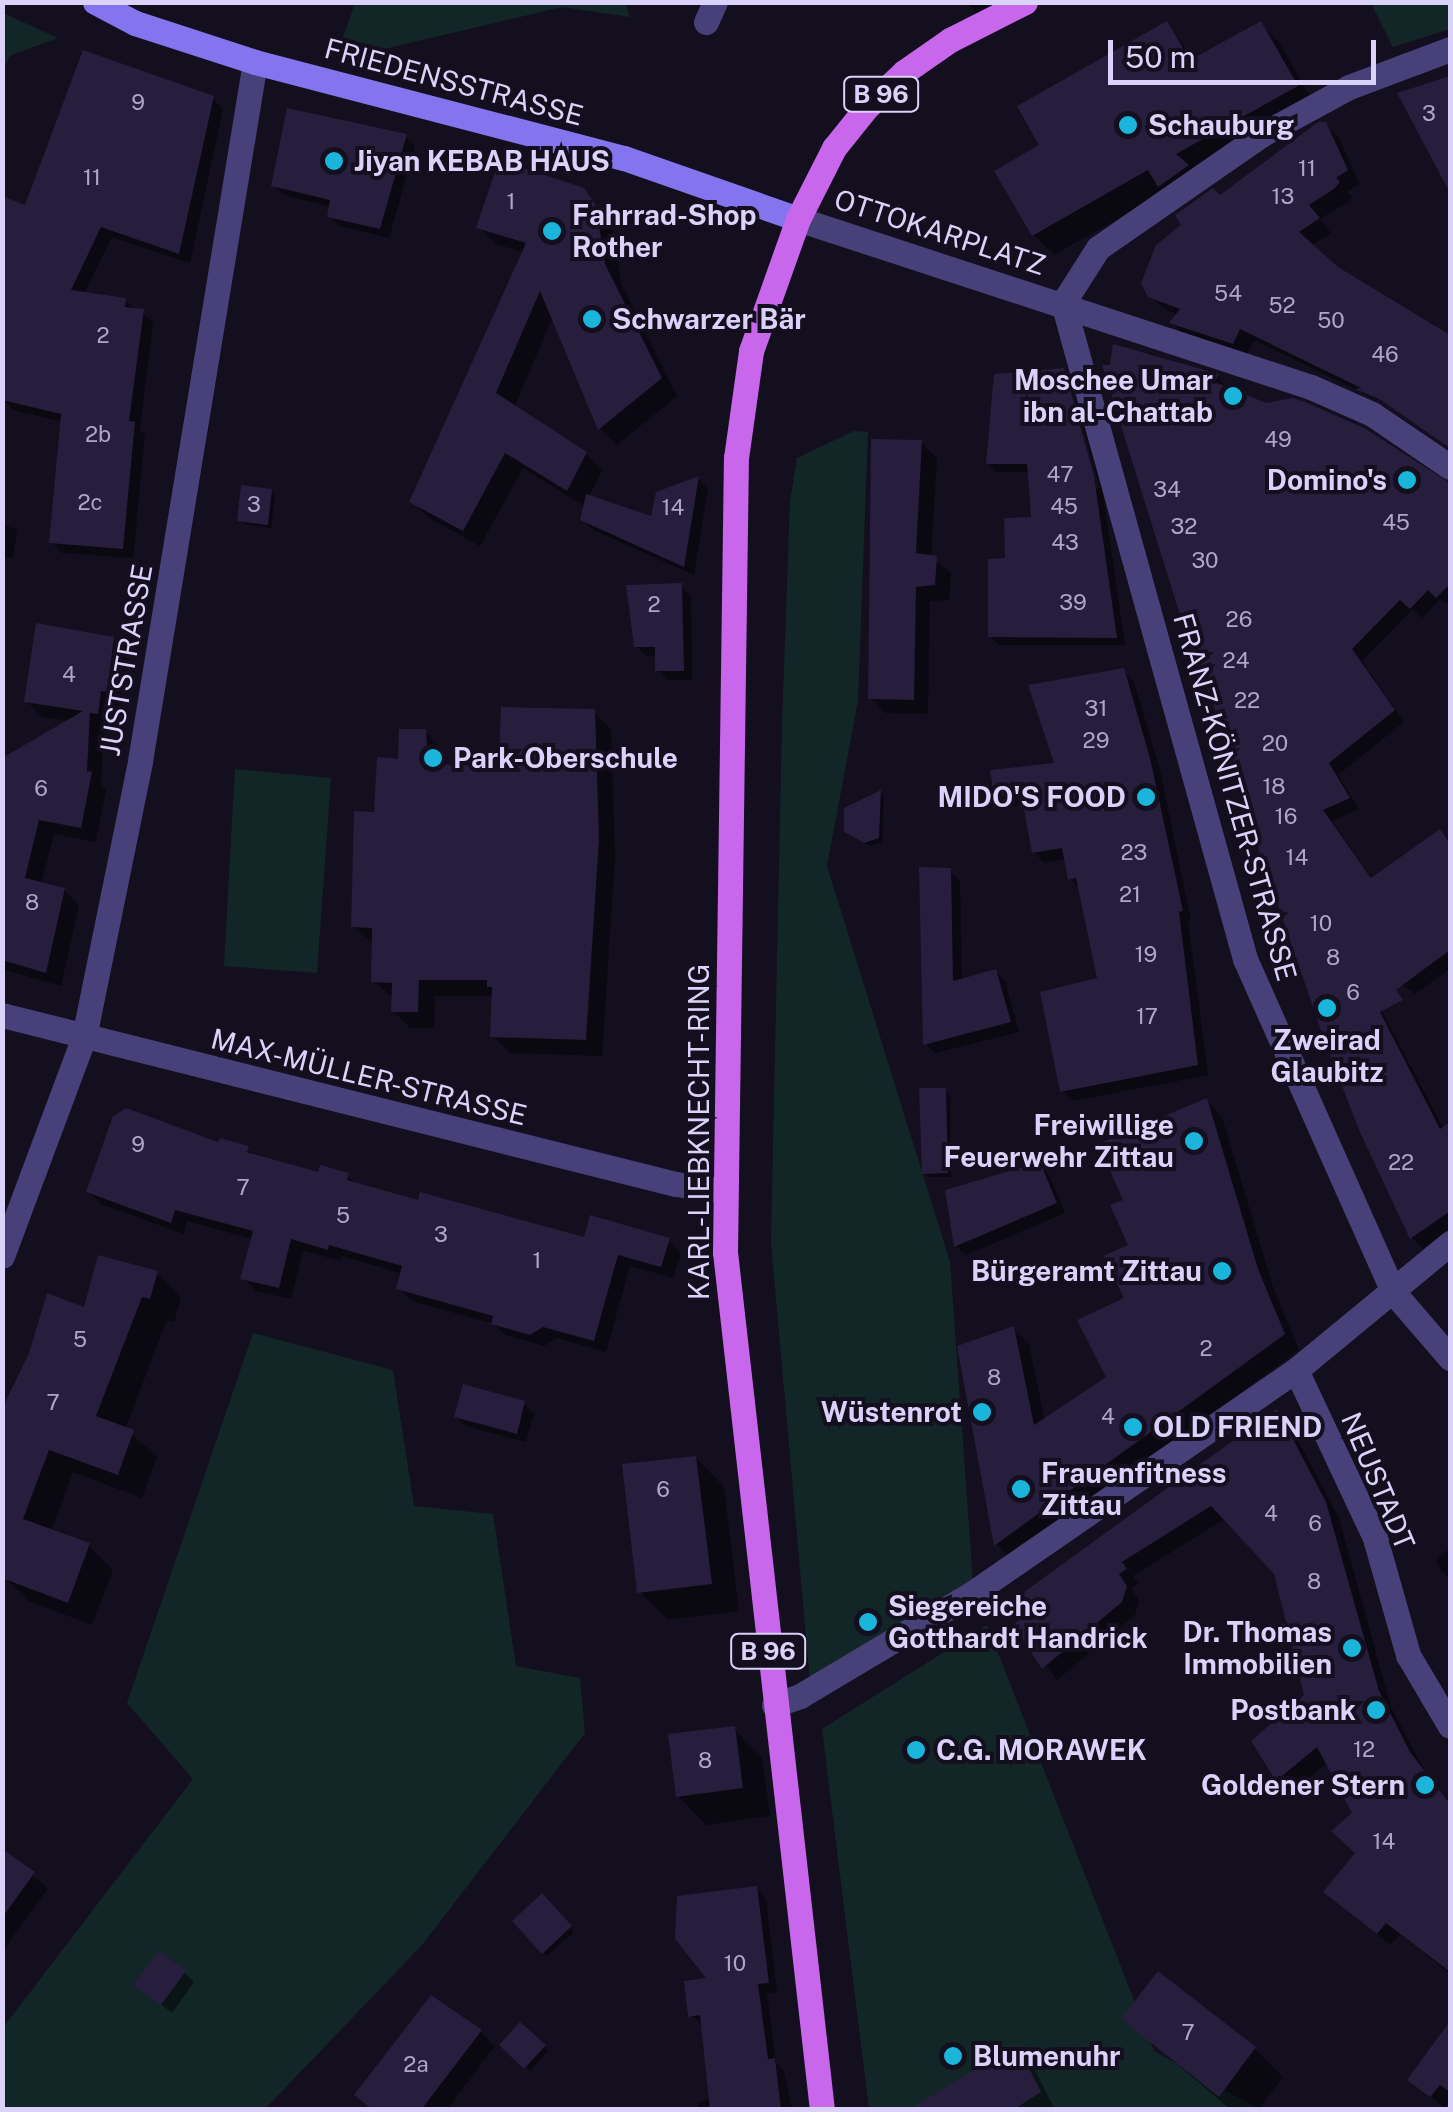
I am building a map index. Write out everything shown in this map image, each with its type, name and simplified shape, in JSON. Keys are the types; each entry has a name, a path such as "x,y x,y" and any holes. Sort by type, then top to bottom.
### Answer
{"main road":[{"name":"FRIEDENSSTRASSE","path":"95,2 135,22 255,62 624,158 798,219"},
{"name":"B 96","path":"798,219 834,148 866,108 904,72 950,40 1025,2"},
{"name":"KARL-LIEBKNECHT-RING","path":"798,219 751,351 736,458 723,1191 729,1315 822,2110"}],"street":[{"path":"1063,303 1098,248 1261,135 1348,87 1450,49"},
{"name":"JUSTSTRASSE","path":"2,1256 84,1037 140,761 255,62"},
{"name":"OTTOKARPLATZ","path":"798,219 1311,387 1372,414 1450,468"},
{"name":"FRANZ-KÖNITZER-STRASSE","path":"1063,303 1245,959 1394,1293"},
{"name":"MAX-MÜLLER-STRASSE","path":"2,1015 676,1184 723,1191"},
{"path":"774,1705 800,1696 970,1594 1296,1370 1450,1243"},
{"path":"1394,1293 1450,1358"},
{"name":"NEUSTADT","path":"1296,1370 1375,1538 1408,1654 1450,1726"}],"green space":[{"path":"355,3 625,3 630,17 562,7 380,50 343,37"},
{"path":"1371,3 1450,3 1450,29 1393,47"},
{"path":"3,13 58,38 11,55 3,69"},
{"path":"854,431 868,432 858,701 827,866 950,1262 973,1583 810,1682 771,1242 782,725 790,501 797,458"},
{"path":"235,769 331,778 317,973 224,966"},
{"path":"253,1333 393,1370 414,1506 493,1514 516,1666 580,1678 585,1733 422,1945 265,2109 3,2109 2,2029 193,1779 127,1703"},
{"path":"987,1625 1154,2051 1259,2109 869,2109 822,1729"}],"building":[{"name":"Schauburg","path":"1167,21 1190,60 1261,21 1298,86 1176,154 1189,165 1158,187 1148,170 1032,236 994,171 1039,145 1017,106"},
{"path":"83,50 214,96 179,254 101,227 71,290 126,298 125,307 144,309 129,421 135,422 123,549 49,543 61,414 2,400 2,196 25,205"},
{"path":"1450,76 1450,193 1397,93"},
{"path":"287,108 407,134 380,229 327,217 330,200 271,186"},
{"path":"1318,122 1326,122 1348,170 1336,178 1340,182 1334,189 1309,205 1320,218 1299,232 1338,267 1450,335 1450,448 1381,400 1355,389 1361,388 1240,329 1233,344 1169,323 1180,309 1148,297 1141,283 1156,245 1181,225 1175,215 1213,188 1220,195"},
{"path":"499,160 584,188 596,206 605,264 662,378 598,430 540,291 496,393 587,452 567,491 505,453 463,531 409,502 526,243 476,228"},
{"path":"1113,344 1219,374 1215,382 1266,403 1293,398 1305,402 1364,428 1450,483 1450,584 1436,598 1428,590 1410,609 1400,600 1352,649 1395,710 1329,763 1350,798 1323,810 1371,878 1440,829 1450,844 1450,950 1396,990 1403,1000 1380,1012 1440,1129 1450,1122 1450,1211 1410,1239 1359,1130 1325,1042 1247,815 1229,746 1186,634 1102,365 1110,365"},
{"path":"1064,368 1094,476 1117,638 988,637 988,559 1005,558 1004,518 1031,517 1027,464 986,464 994,374"},
{"path":"871,439 922,440 916,553 937,556 935,585 916,587 914,700 868,699"},
{"path":"699,476 684,567 580,520 586,494 651,516 656,492"},
{"path":"241,485 272,489 268,525 237,521"},
{"path":"682,583 684,671 655,671 655,647 634,647 626,585"},
{"path":"36,623 114,637 107,692 101,691 98,714 90,713 87,771 92,772 81,828 39,820 25,878 65,888 46,973 2,960 2,758 83,711 24,702"},
{"path":"1124,668 1150,758 1183,911 1179,912 1198,1065 1060,1092 1040,992 1097,978 1076,878 1068,880 1062,848 1032,853 1021,793 994,797 990,770 1054,763 1028,685"},
{"path":"501,707 595,709 599,839 586,1040 490,1037 492,987 487,987 487,980 419,980 418,1012 391,1012 392,983 371,982 372,928 351,927 354,811 374,812 377,757 398,759 399,729 426,729 428,764 493,766 493,760 499,760"},
{"path":"881,790 879,838 864,843 844,832 844,808"},
{"path":"919,867 951,868 953,981 996,969 1011,1022 923,1045"},
{"path":"919,1088 946,1088 948,1173 922,1174"},
{"path":"1207,1098 1258,1269 1285,1334 994,1546 957,1346 1014,1326 1034,1425 1106,1377 1077,1320 1124,1298 1103,1256 1128,1245 1110,1205 1123,1200 1098,1144"},
{"path":"126,1108 218,1142 220,1138 249,1146 247,1152 318,1172 320,1165 349,1173 347,1180 418,1200 420,1192 584,1237 590,1215 670,1238 661,1267 618,1255 594,1341 543,1327 530,1335 491,1324 493,1316 396,1289 402,1266 329,1245 328,1250 291,1239 279,1288 240,1279 253,1231 175,1210 171,1223 86,1192 113,1116"},
{"path":"1040,1162 1057,1203 954,1247 945,1190"},
{"path":"98,1255 158,1271 150,1299 142,1297 96,1416 134,1430 118,1475 49,1450 23,1519 90,1543 68,1603 2,1578 2,1409 29,1353 47,1293 84,1307"},
{"path":"463,1384 525,1401 517,1434 454,1417"},
{"path":"1277,1409 1326,1502 1379,1691 1410,1752 1450,1804 1450,1972 1386,1923 1377,1934 1323,1892 1355,1853 1331,1831 1352,1813 1317,1747 1276,1781 1251,1741 1304,1695 1274,1574 1211,1506 1122,1562 1127,1569 1119,1574 1127,1586 1122,1602 1042,1669 1013,1625 1021,1618 1010,1602"},
{"path":"696,1456 712,1584 637,1593 622,1464"},
{"path":"735,1726 743,1788 676,1797 668,1734"},
{"path":"2,1849 35,1872 2,1918"},
{"path":"757,1886 769,1983 758,1984 768,2059 775,2058 781,2110 710,2110 700,2015 688,2017 684,1981 706,1978 675,1939 677,1896"},
{"path":"542,1893 572,1926 542,1954 512,1921"},
{"path":"159,1951 186,1971 161,2005 133,1985"},
{"path":"1158,1971 1256,2047 1219,2097 1121,2019"},
{"path":"431,1995 482,2030 421,2110 373,2110 354,2095"},
{"path":"1450,2021 1450,2092 1440,2085 1430,2097 1407,2080"},
{"path":"520,2022 546,2045 524,2069 499,2045"},
{"path":"1017,2044 1041,2092 1013,2110 908,2110"}],"place":[{"name":"Schauburg","path":"1128,125"},
{"name":"Jiyan KEBAB HAUS","path":"334,161"},
{"name":"Fahrrad-Shop Rother","path":"552,231"},
{"name":"Schwarzer Bär","path":"592,319"},
{"name":"Moschee Umar ibn al-Chattab","path":"1233,396"},
{"name":"Domino's","path":"1407,480"},
{"name":"Park-Oberschule","path":"433,758"},
{"name":"MIDO'S FOOD","path":"1146,797"},
{"name":"Zweirad Glaubitz","path":"1327,1008"},
{"name":"Freiwillige Feuerwehr Zittau","path":"1194,1141"},
{"name":"Bürgeramt Zittau","path":"1222,1271"},
{"name":"Wüstenrot","path":"982,1412"},
{"name":"OLD FRIEND","path":"1133,1427"},
{"name":"Frauenfitness Zittau","path":"1021,1489"},
{"name":"Siegereiche Gotthardt Handrick","path":"868,1622"},
{"name":"Dr. Thomas Immobilien","path":"1352,1648"},
{"name":"Postbank","path":"1376,1710"},
{"name":"C.G. MORAWEK","path":"916,1750"},
{"name":"Goldener Stern","path":"1425,1785"},
{"name":"Blumenuhr","path":"953,2056"}]}
